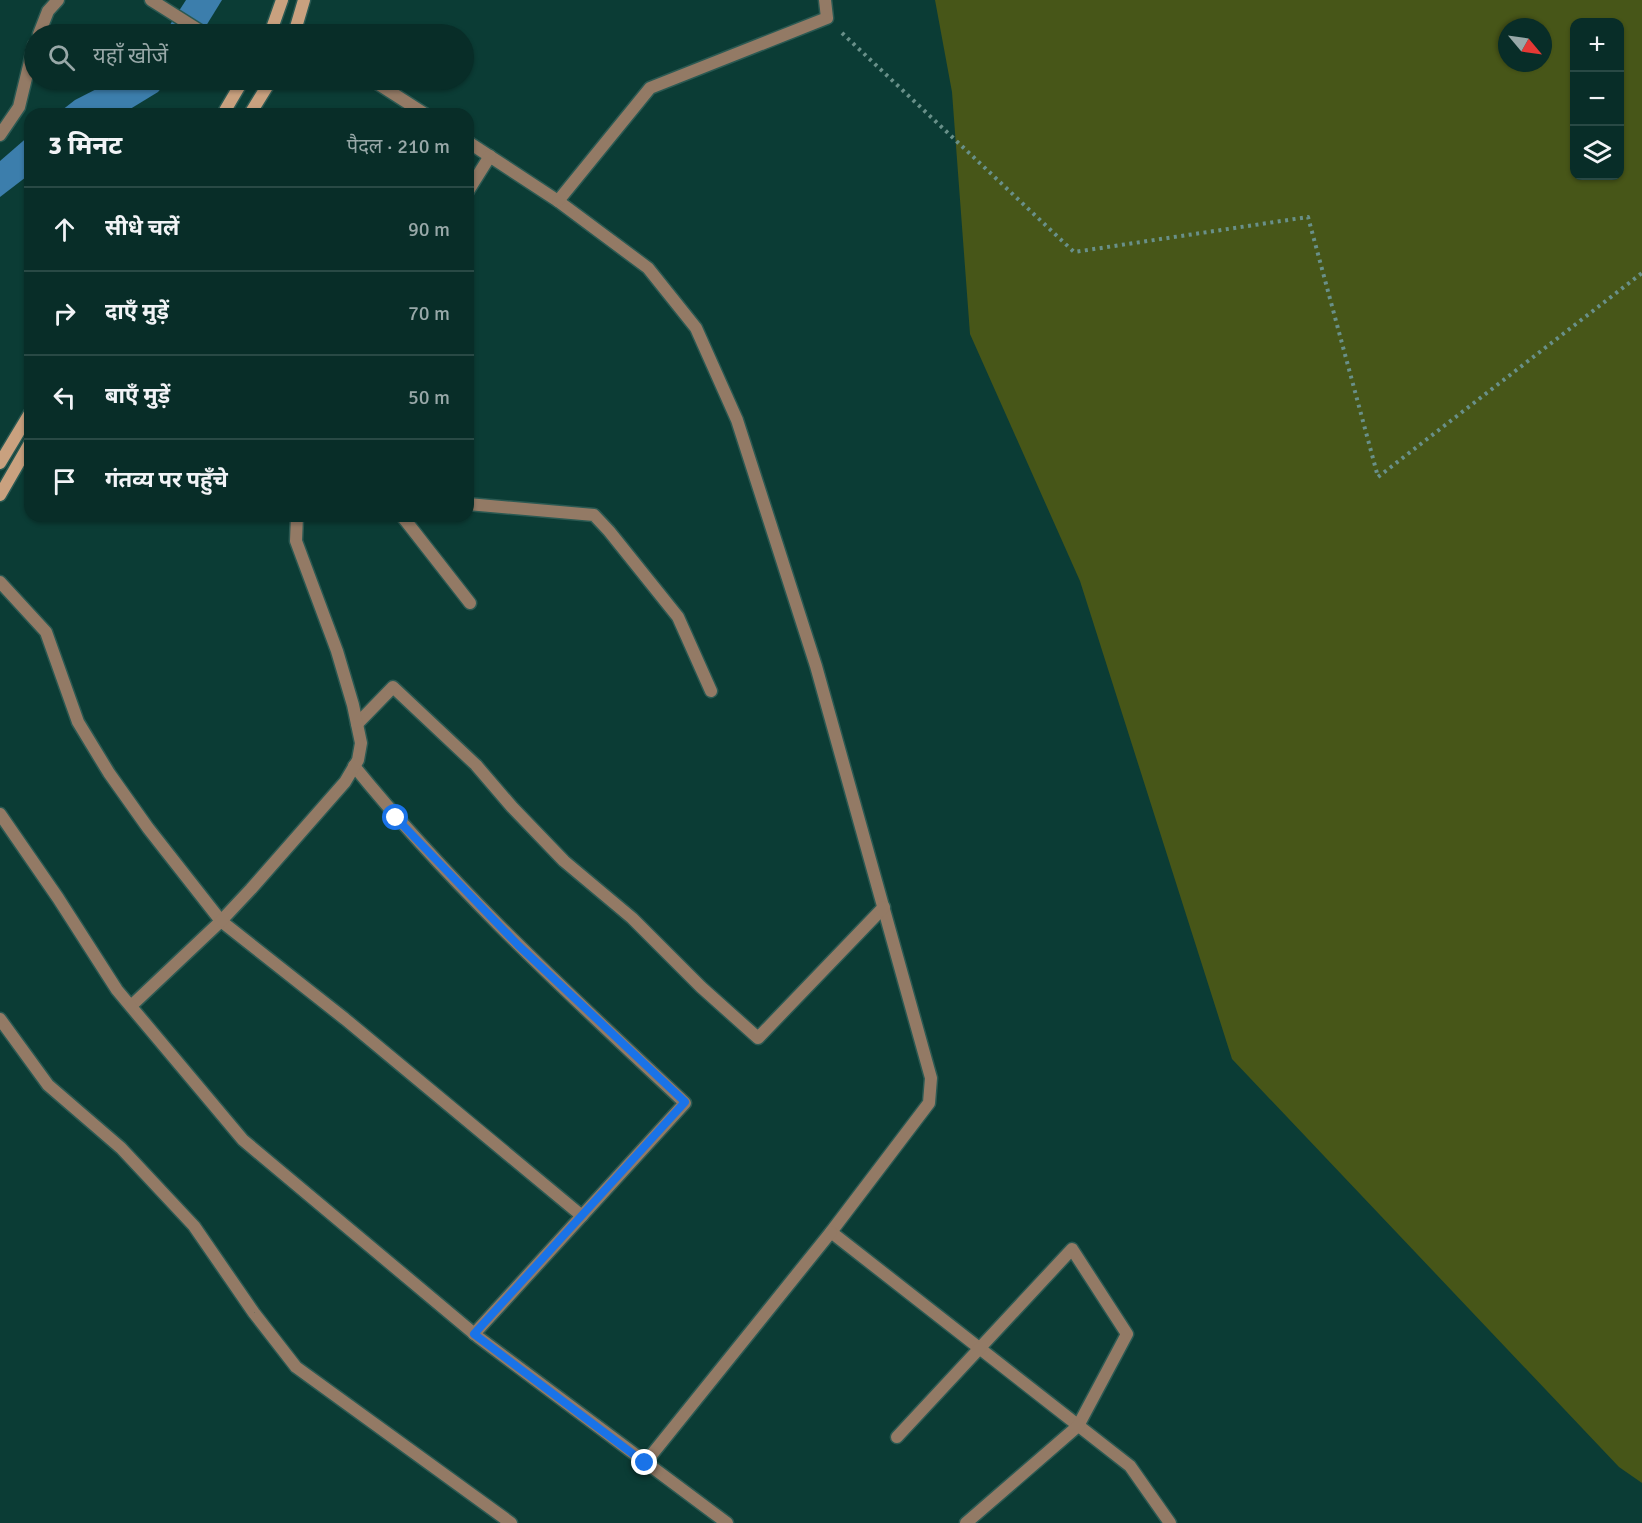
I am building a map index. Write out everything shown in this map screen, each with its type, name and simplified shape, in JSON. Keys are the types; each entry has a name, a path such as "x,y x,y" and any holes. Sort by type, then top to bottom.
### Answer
{"main road":[{"path":"274,24 282,0"},
{"path":"300,24 304,0"},
{"path":"227,108 237,90"},
{"path":"254,108 266,90"},
{"path":"0,463 24,423"},
{"path":"0,495 24,453"}],"street":[{"path":"43,24 48,11 58,0"},
{"path":"151,0 189,24"},
{"path":"558,201 650,88 827,18 825,0"},
{"path":"0,135 20,107 24,89"},
{"path":"388,90 416,108"},
{"path":"474,146 558,201 648,268 696,328 741,431 816,666 930,1078 929,1103 831,1232 645,1463"},
{"path":"474,181 490,156"},
{"path":"474,505 594,515 678,617 711,691"},
{"path":"131,1006 221,921 345,782 358,760 361,743 357,724 337,651 296,541 297,522"},
{"path":"407,522 470,603"},
{"path":"0,582 46,632 78,722 109,773 147,828 221,921 363,1034 582,1216"},
{"path":"357,724 393,687 476,765 512,807 564,861 632,918 701,987 758,1038 884,907"},
{"path":"354,766 396,818 518,945 685,1102 474,1334"},
{"path":"0,814 117,990 243,1140 474,1334 727,1523"},
{"path":"0,1019 48,1085 121,1148 194,1226 254,1313 296,1367 512,1523"},
{"path":"831,1232 1130,1466 1170,1523"},
{"path":"897,1437 1072,1249 1126,1334 1078,1426 966,1523"}],"path":[{"path":"827,18 1074,252 1308,217 1378,477 1642,273"}],"green space":[{"path":"935,0 1642,0 1642,1483 1619,1467 1232,1059 1080,581 970,334 952,92"}],"water":[{"path":"186,0 222,0 207,24 170,24"},
{"path":"94,90 160,90 132,108 65,108"},
{"path":"24,140 24,179 0,197 0,161"}],"route":[{"path":"396,818 518,945 685,1102 474,1334 645,1463"}]}
